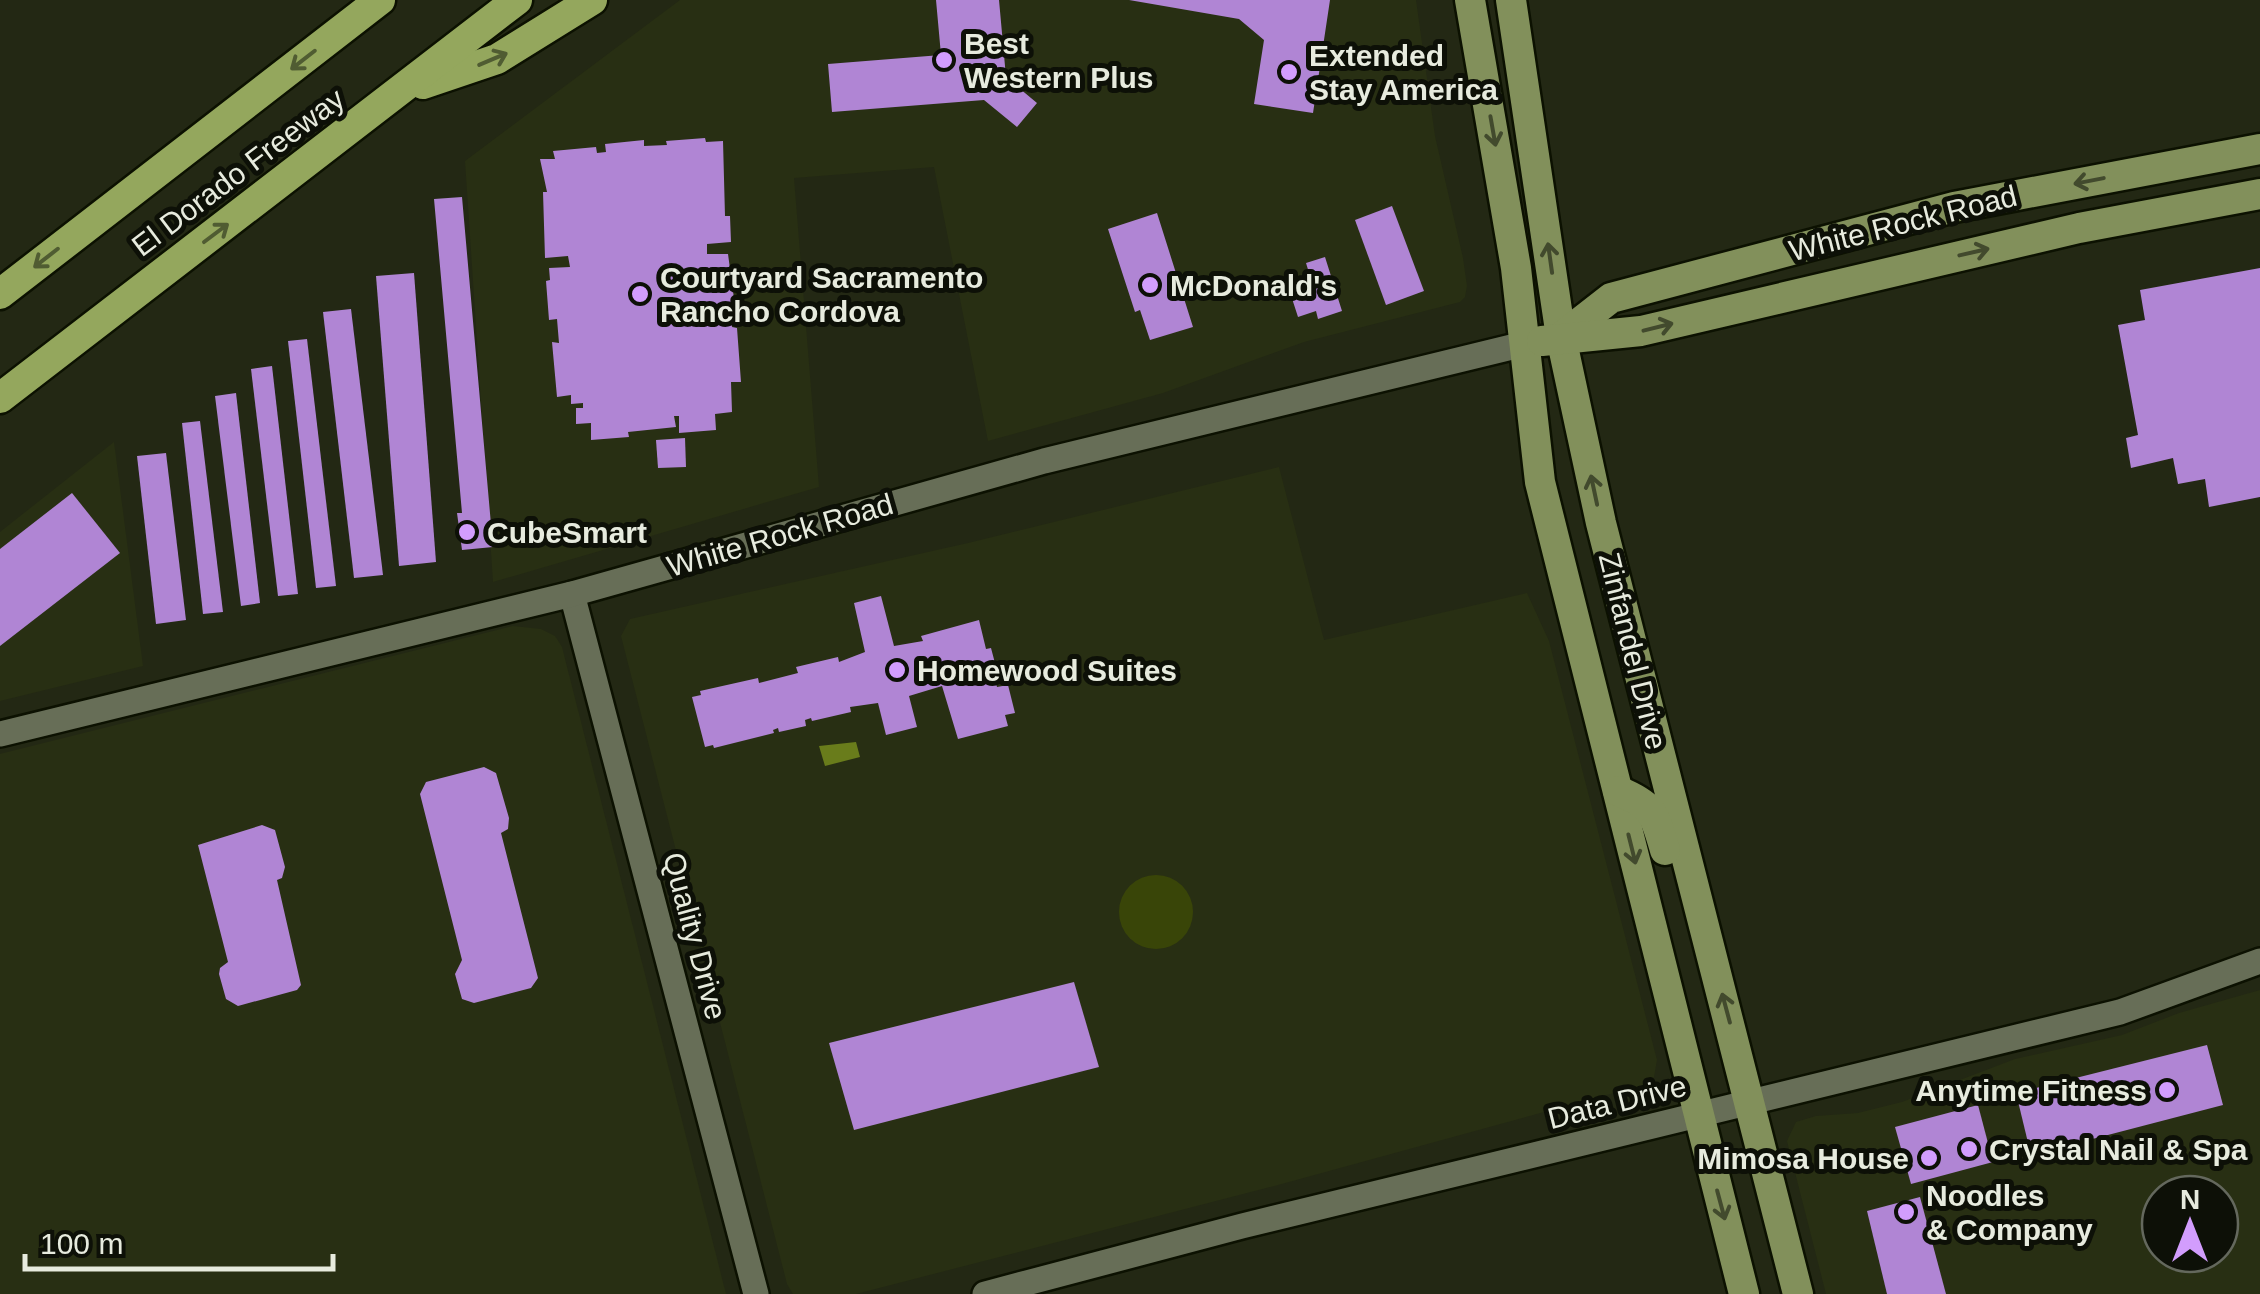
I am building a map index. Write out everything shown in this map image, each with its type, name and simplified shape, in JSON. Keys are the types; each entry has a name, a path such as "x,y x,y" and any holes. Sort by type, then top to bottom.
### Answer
{"highway":[{"name":"El Dorado Freeway","path":"0,294 380,0"},
{"name":"El Dorado Freeway","path":"0,398 517,0"},
{"path":"401,91 498,59 592,0"}],"main road":[{"name":"Zinfandel Drive","path":"1470,0 1516,268 1540,482 1744,1294"},
{"name":"Zinfandel Drive","path":"1511,0 1561,337 1601,523 1798,1294"},
{"name":"White Rock Road","path":"1561,337 1612,298 1954,207 2260,148"},
{"name":"White Rock Road","path":"1524,344 1640,331 2053,234 2260,194"},
{"path":"1558,554 1580,574 1622,742 1630,760 1641,770 1665,779"},
{"path":"1618,791 1643,801 1655,817 1670,868 1692,879"}],"street":[{"name":"White Rock Road","path":"0,734 572,594 1044,461 1524,344"},
{"name":"Quality Drive","path":"572,594 756,1294"},
{"name":"Data Drive","path":"985,1294 1242,1226 2120,1012 2260,961"}],"shaded area":[{"path":"680,0 1416,0 1435,136 1463,258 1465,297 1460,302 1304,342 1163,393 988,441 934,167 794,178 819,487 493,582 465,161"},
{"path":"114,442 143,666 0,701 0,532"},
{"path":"1279,467 1324,640 1527,593 1549,641 1657,1060 1654,1077 1643,1085 1278,1185 856,1294 793,1294 787,1284 621,636 630,619 968,543"},
{"path":"513,626 541,629 555,636 562,647 726,1294 0,1294 0,754"},
{"path":"856,742 860,757 825,766 819,746"},
{"path":"1156,875 1182,886 1193,912 1182,938 1156,949 1130,938 1119,912 1130,886"},
{"path":"2260,990 2260,1294 1826,1294 1787,1141 1796,1122 1902,1102 2015,1059 2122,1035 2179,1013"}],"building":[{"name":"Best Western Plus","path":"936,0 999,0 1006,77 1037,103 1017,127 984,100 832,112 828,64 941,55"},
{"name":"Extended Stay America","path":"1129,0 1330,0 1313,113 1254,104 1264,40 1239,19"},
{"name":"Courtyard Sacramento Rancho Cordova","path":"705,138 706,142 723,141 725,216 730,216 731,242 707,244 707,254 728,254 735,306 730,306 732,327 737,328 741,382 731,382 732,412 715,414 716,430 679,433 679,416 674,416 676,427 591,440 591,423 576,424 576,408 583,408 583,403 571,404 571,395 557,397 552,342 559,343 557,319 549,320 546,281 550,280 549,268 570,267 568,256 545,258 543,192 547,192 540,159 555,159 553,151 596,147 597,153 606,152 605,144 644,140 644,146 667,145 666,141"},
{"path":"462,197 493,547 462,550 434,199"},
{"path":"1392,206 1424,291 1386,305 1355,220"},
{"path":"1157,213 1193,327 1150,340 1140,310 1135,312 1108,229"},
{"path":"1325,257 1342,311 1318,319 1316,311 1298,317 1287,283 1310,276 1306,263"},
{"path":"2260,268 2260,497 2209,507 2205,479 2178,484 2173,458 2131,468 2126,438 2138,435 2118,325 2145,320 2140,290"},
{"path":"414,273 436,562 399,566 376,276"},
{"path":"351,309 383,575 354,578 323,312"},
{"path":"307,339 336,586 316,588 288,341"},
{"path":"272,366 298,594 278,596 251,369"},
{"path":"236,393 260,603 241,606 215,396"},
{"path":"200,421 223,612 203,614 182,423"},
{"path":"685,438 686,467 658,468 656,440"},
{"path":"166,453 186,620 156,624 137,456"},
{"path":"72,493 120,553 0,646 0,549"},
{"name":"Homewood Suites","path":"881,596 894,646 923,641 921,636 979,620 986,649 991,648 1000,682 997,687 1008,685 1015,713 1005,715 1008,726 958,739 942,686 909,696 917,727 886,735 878,703 850,707 851,712 812,721 811,718 805,720 806,726 779,732 778,728 774,733 705,747 692,697 701,695 700,691 758,678 759,683 798,673 796,667 838,657 839,662 865,652 854,603"},
{"path":"484,767 496,773 509,818 508,829 501,833 538,978 531,988 474,1003 462,999 455,974 462,960 420,794 426,782"},
{"path":"262,825 275,830 285,867 282,878 277,880 301,985 297,990 238,1006 226,999 219,974 228,962 198,845"},
{"path":"1074,982 1099,1067 854,1130 829,1043"},
{"path":"2207,1045 2223,1105 2031,1155 2016,1093"},
{"path":"1978,1105 1993,1162 1911,1184 1895,1127"},
{"path":"1920,1197 1946,1294 1887,1294 1867,1211"}],"place":[{"name":"Best Western Plus","path":"944,60"},
{"name":"Extended Stay America","path":"1289,72"},
{"name":"McDonald's","path":"1150,285"},
{"name":"Courtyard Sacramento Rancho Cordova","path":"640,294"},
{"name":"CubeSmart","path":"467,532"},
{"name":"Homewood Suites","path":"897,670"},
{"name":"Anytime Fitness","path":"2167,1090"},
{"name":"Crystal Nail & Spa","path":"1969,1149"},
{"name":"Mimosa House","path":"1929,1158"},
{"name":"Noodles & Company","path":"1906,1212"}]}
